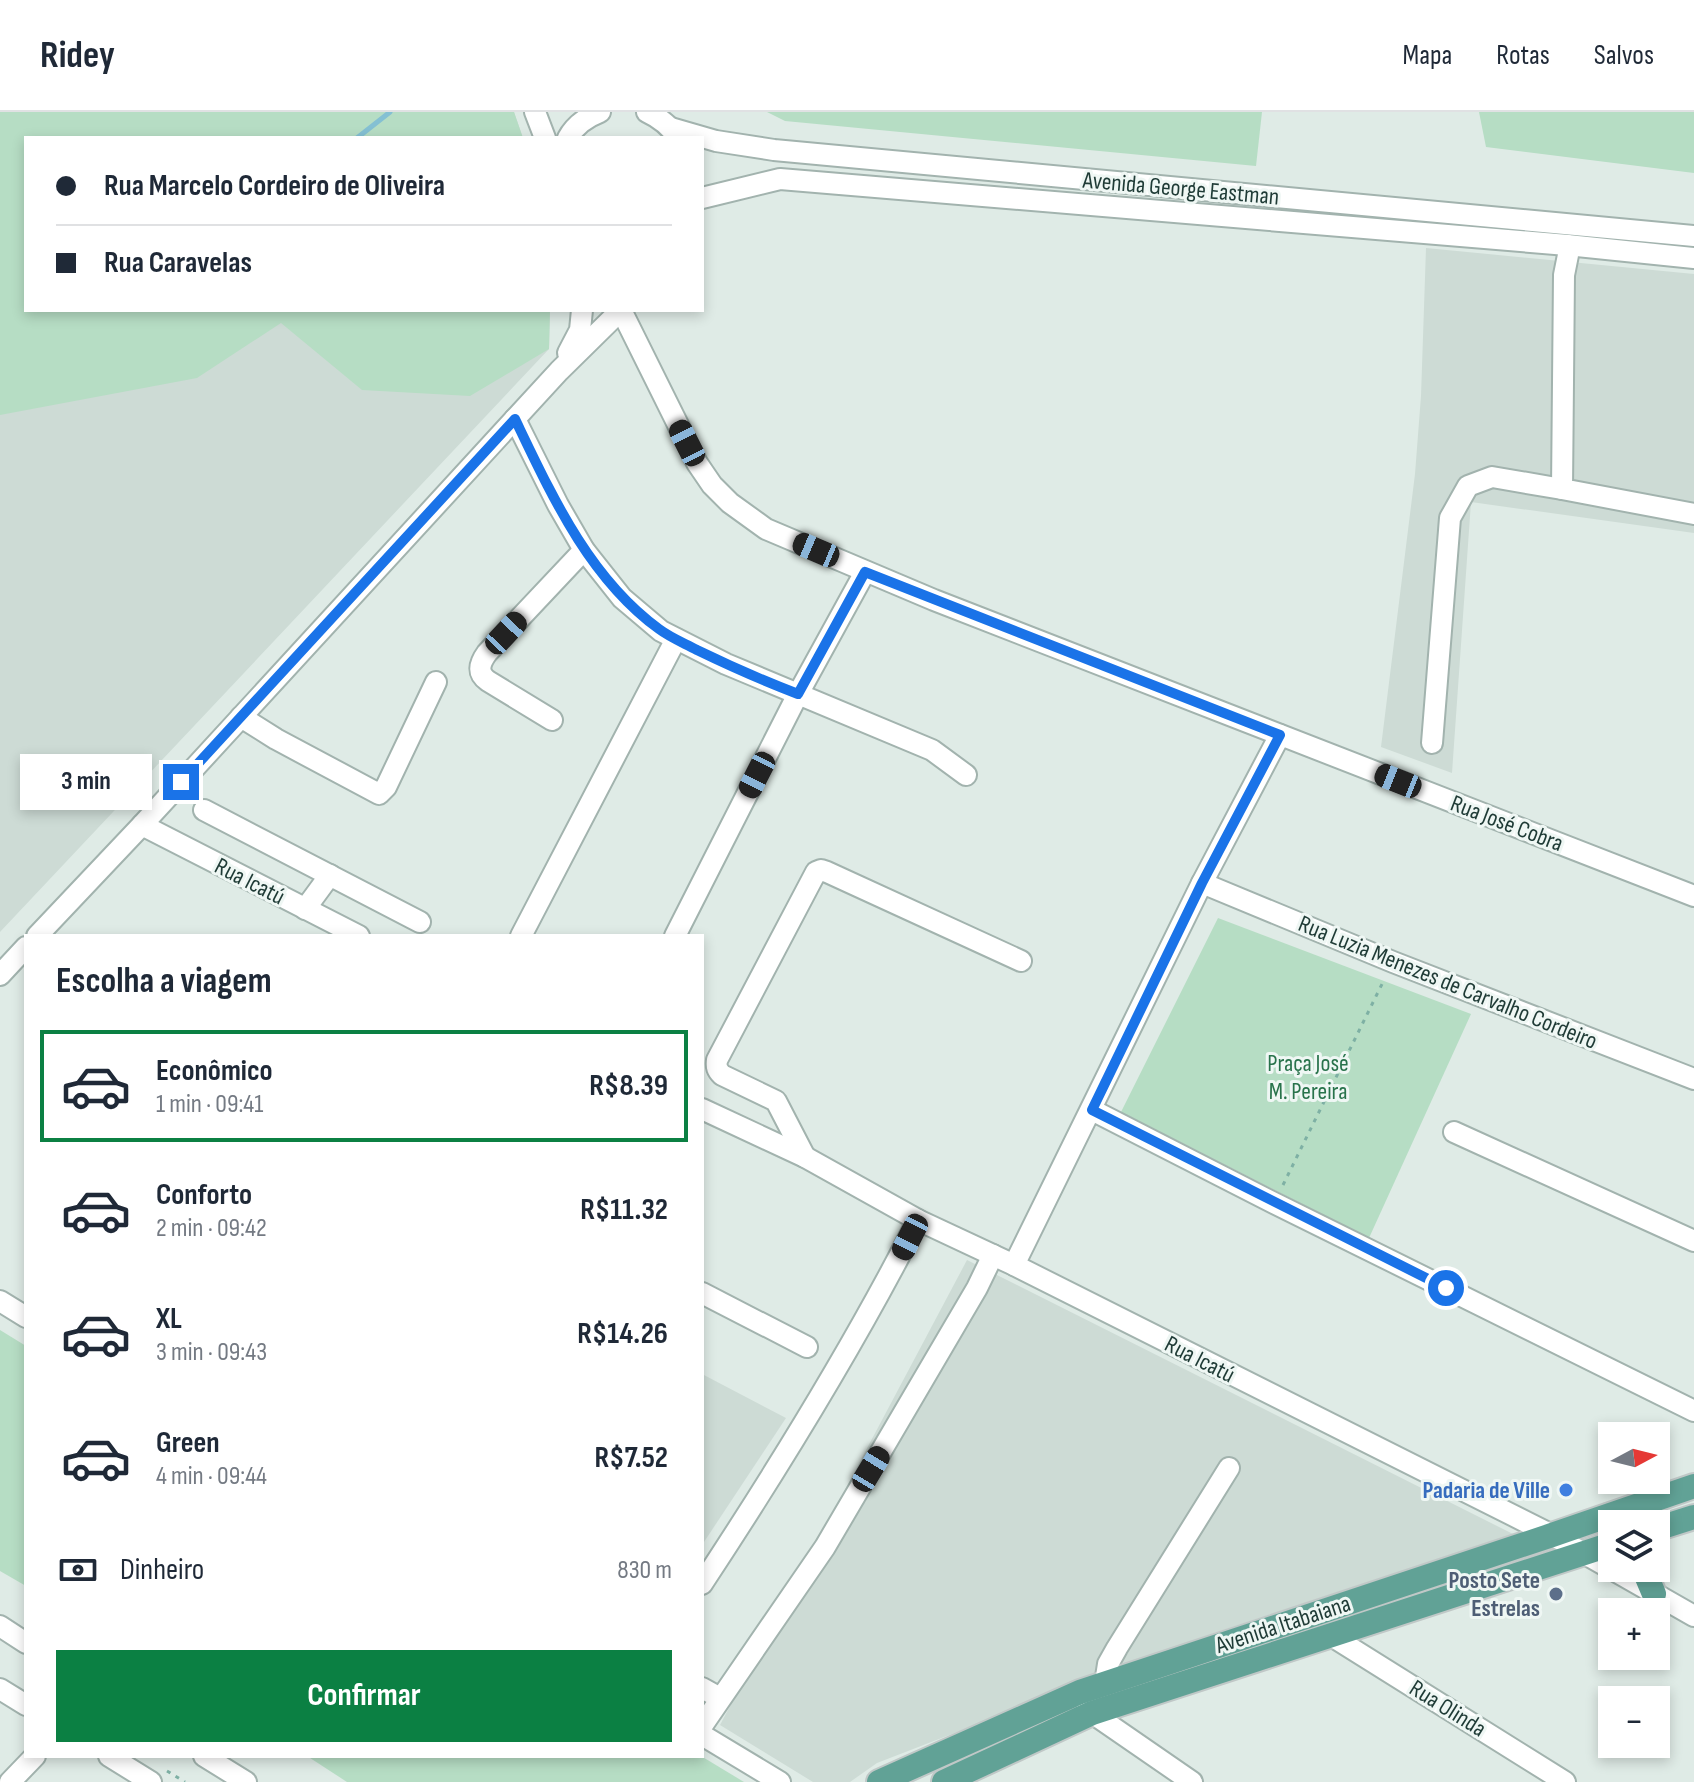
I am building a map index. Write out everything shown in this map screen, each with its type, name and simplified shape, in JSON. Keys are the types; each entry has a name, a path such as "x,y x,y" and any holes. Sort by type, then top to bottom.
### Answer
{"main road":[{"name":"Avenida Itabaiana","path":"944,1782 1086,1702 1105,1683 1552,1535 1693,1483"},
{"path":"1670,1525 1694,1517"},
{"name":"Avenida Itabaiana","path":"879,1782 1086,1702 1330,1635 1598,1549"},
{"path":"1649,1582 1654,1594"}],"street":[{"path":"535,112 544,136"},
{"path":"569,136 572,130 600,112"},
{"name":"Avenida George Eastman","path":"647,112 675,133"},
{"name":"Avenida George Eastman","path":"704,139 774,150 1694,236"},
{"name":"Avenida George Eastman","path":"704,198 780,179 1694,258"},
{"path":"1562,489 1567,245"},
{"path":"559,371 580,330 582,312"},
{"path":"39,934 559,371 619,312"},
{"name":"Rua José Cobra","path":"622,312 697,463 712,485 730,503 766,529 865,572 1694,896"},
{"path":"515,419 584,550 622,598 661,631 726,664 932,750 966,775"},
{"path":"1432,743 1450,518 1468,486 1492,477 1694,514"},
{"path":"552,720 488,681 480,669 487,653 584,550"},
{"path":"676,934 798,694 865,572"},
{"path":"522,934 676,639"},
{"path":"241,717 379,794 386,787 436,682"},
{"path":"1014,1265 1202,883 1280,735"},
{"path":"204,810 420,922"},
{"name":"Rua Icatú","path":"142,825 355,934"},
{"path":"805,1157 776,1101 722,1075 716,1066 816,872 827,872 1021,961"},
{"path":"305,909 330,875"},
{"name":"Rua Luzia Menezes de Carvalho Cordeiro","path":"1202,883 1393,962 1694,1079"},
{"path":"0,975 24,949"},
{"name":"Rua Icatú","path":"704,1110 805,1157 918,1220 1014,1265 1552,1535 1694,1616"},
{"path":"1092,1110 1685,1406 1694,1422"},
{"path":"1454,1132 1694,1241"},
{"path":"704,1581 838,1365 918,1220"},
{"path":"704,1719 711,1693 825,1547 977,1288 993,1255"},
{"path":"704,1294 807,1347"},
{"path":"0,1301 24,1316"},
{"path":"1105,1683 1108,1664 1117,1648 1229,1468"},
{"path":"0,1626 24,1642"},
{"name":"Rua Olinda","path":"1330,1635 1565,1782"},
{"path":"0,1689 24,1704"},
{"path":"1086,1702 1192,1782"},
{"path":"704,1736 780,1782"},
{"path":"10,1782 33,1758"},
{"path":"112,1758 151,1782"},
{"path":"207,1758 246,1782"}],"path":[{"path":"1274,1203 1393,962"}],"shaded area":[{"path":"0,112 514,112 522,136 24,136 24,312 550,312 549,349 0,932"},
{"path":"1426,248 1694,274 1694,533 1471,502 1452,773 1381,747 1415,474"},
{"path":"967,1260 1513,1534 1214,1633 877,1763 850,1782 813,1782 720,1725"},
{"path":"704,1375 786,1418 704,1542"}],"green space":[{"path":"0,112 514,112 522,136 24,136 24,312 550,312 549,349 470,396 362,390 281,323 197,378 0,415"},
{"path":"767,112 1262,112 1256,166 785,121"},
{"path":"1479,112 1694,112 1694,173 1486,147"},
{"name":"Praça José M. Pereira","path":"1218,918 1471,1014 1369,1238 1121,1112"},
{"path":"0,1330 24,1345 24,1585 0,1571"},
{"path":"310,1758 704,1758 744,1782 347,1782"}],"waterway":[{"path":"360,136 390,112"}],"place":[{"name":"Padaria de Ville","path":"1566,1490"},
{"name":"Posto Sete Estrelas","path":"1556,1594"}],"route":[{"path":"181,782 515,419 584,550 622,598 661,631 772,684 798,694 865,572 1280,735 1202,883 1092,1110 1446,1288"}]}
